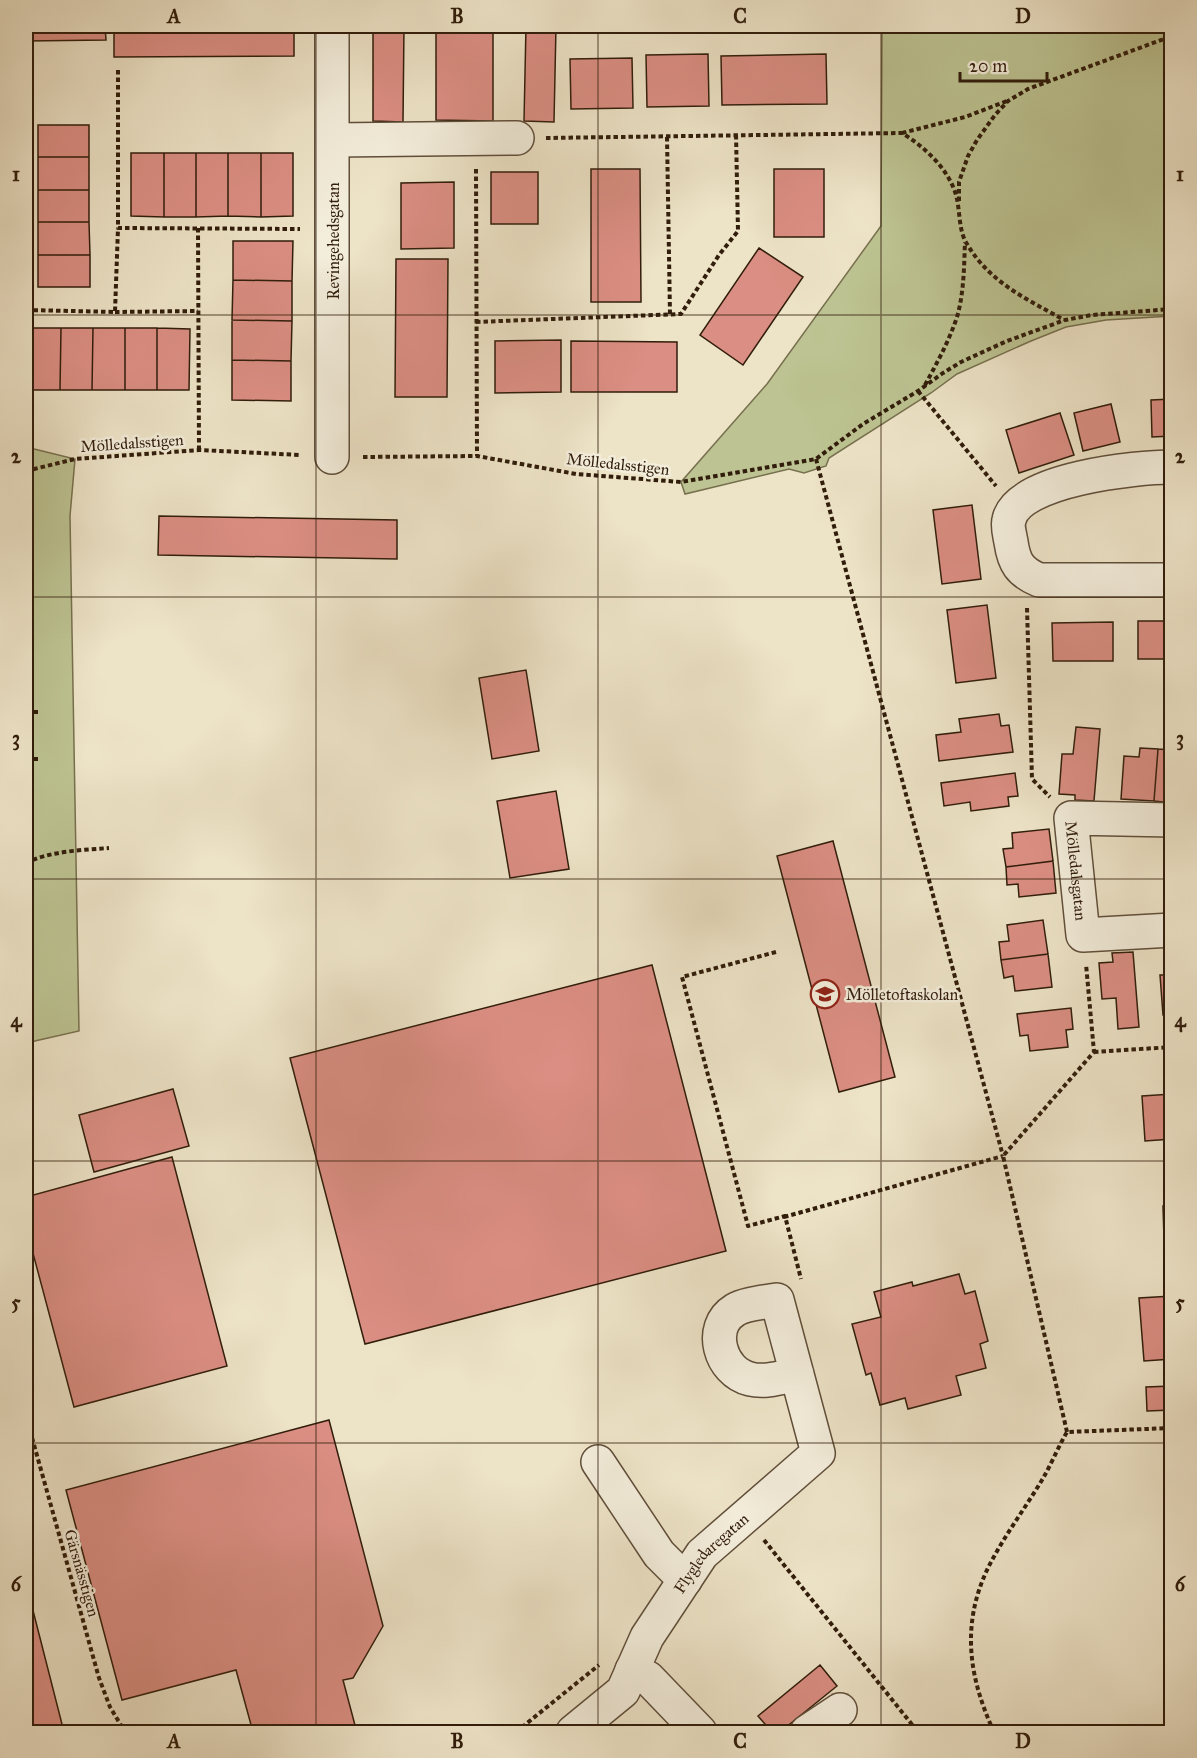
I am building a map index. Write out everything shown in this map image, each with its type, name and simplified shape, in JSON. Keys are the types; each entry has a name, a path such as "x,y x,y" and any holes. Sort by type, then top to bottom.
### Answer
{"street":[{"name":"Revingehedsgatan","path":"330,26 332,29 333,140 332,457"},
{"path":"333,140 517,138"},
{"path":"1172,467 1127,469 1045,488 1024,499 1014,508 1008,521 1012,550 1017,564 1027,574 1039,580 1172,580"},
{"name":"Mölledalsgatan","path":"1172,820 1071,818 1083,935 1172,930"},
{"name":"Flygledaregatan","path":"573,1732 623,1691 618,1665 647,1637 702,1554 818,1453 797,1374"},
{"path":"598,1462 659,1554 685,1580"},
{"path":"618,1665 648,1677 700,1732"},
{"path":"807,1732 840,1710"}],"path":[{"path":"517,138 902,133 964,117 1008,101 1028,90 1172,36"},
{"path":"115,312 118,228 118,70"},
{"path":"959,213 959,182 968,156 985,128 1008,101"},
{"path":"902,133 931,155 951,184 956,197 965,243 964,276 957,315 944,350 924,386"},
{"path":"476,322 681,314 719,255 738,231 736,134"},
{"path":"667,137 670,315"},
{"path":"476,139 477,456"},
{"path":"118,228 304,229"},
{"path":"198,228 199,450"},
{"path":"965,243 1005,287 1065,320"},
{"name":"Mölledalsstigen","path":"26,471 75,459 199,450 332,457 477,456 576,474 681,482 816,459 863,424 961,362 1007,341 1065,320 1092,315 1172,309"},
{"path":"26,310 198,311"},
{"path":"918,391 1014,508"},
{"path":"816,459 1003,1156 1067,1431 1044,1477 988,1569 975,1601 970,1639 972,1664 978,1695 994,1732"},
{"path":"1027,574 1032,779 1071,818"},
{"path":"26,712 39,712"},
{"path":"26,759 38,759"},
{"path":"26,863 76,851 109,848"},
{"path":"1083,935 1094,1052"},
{"path":"748,1227 1003,1156 1094,1052 1172,1047"},
{"name":"Gärsnässtigen","path":"26,1416 99,1678 110,1707 125,1732"},
{"path":"1067,1431 1172,1428"},
{"path":"758,1533 918,1732"},
{"path":"516,1732 618,1665"}],"green space":[{"path":"882,26 1171,26 1171,316 1106,320 1066,327 957,374 829,458 826,466 804,473 789,469 685,494 681,482 767,384 881,226"},
{"path":"26,447 75,459 70,516 79,1031 26,1043"}],"building":[{"path":"26,26 105,26 106,40 26,41"},
{"path":"114,26 294,26 294,56 114,57"},
{"path":"373,26 404,26 403,122 373,121"},
{"path":"436,26 493,26 493,121 436,120"},
{"path":"526,26 556,26 554,122 524,121"},
{"path":"708,54 709,106 647,107 646,55"},
{"path":"826,54 827,104 722,105 721,56"},
{"path":"632,58 633,108 571,109 570,59"},
{"path":"38,125 89,125 89,157 38,157"},
{"path":"131,153 164,153 164,217 131,216"},
{"path":"164,153 196,153 196,217 164,217"},
{"path":"196,153 228,153 228,216 196,217"},
{"path":"228,153 261,153 261,217 228,216"},
{"path":"261,153 293,153 293,216 261,217"},
{"path":"38,157 89,157 89,190 38,190"},
{"path":"591,169 640,169 641,302 591,302"},
{"path":"774,169 824,169 824,237 774,237"},
{"path":"491,172 538,172 538,224 491,224"},
{"path":"454,182 454,248 401,249 401,183"},
{"path":"38,190 89,190 89,222 38,222"},
{"path":"38,222 89,222 90,255 38,255"},
{"path":"233,241 293,241 292,281 233,280"},
{"path":"759,248 803,277 743,365 700,335"},
{"path":"38,255 90,255 90,287 38,287"},
{"path":"396,259 448,259 447,397 395,397"},
{"path":"233,280 292,281 292,321 232,320"},
{"path":"232,320 292,321 291,361 232,360"},
{"path":"28,328 61,328 60,390 28,390"},
{"path":"61,328 93,328 92,390 60,390"},
{"path":"93,328 125,328 125,390 92,390"},
{"path":"125,328 157,328 157,390 125,390"},
{"path":"157,328 190,329 189,390 157,390"},
{"path":"561,340 561,392 495,393 495,341"},
{"path":"571,341 677,342 677,392 571,392"},
{"path":"232,360 291,361 291,401 232,400"},
{"path":"1172,399 1172,436 1152,437 1151,400"},
{"path":"1111,404 1120,442 1083,451 1074,413"},
{"path":"1060,413 1074,455 1019,473 1006,430"},
{"path":"972,505 981,579 942,584 933,510"},
{"path":"159,516 397,520 397,559 158,555"},
{"path":"987,605 996,678 956,683 947,610"},
{"path":"1138,621 1172,621 1172,659 1138,659"},
{"path":"1113,622 1113,661 1053,661 1052,623"},
{"path":"526,670 539,751 492,759 479,678"},
{"path":"999,714 1001,726 1009,725 1013,752 939,761 936,735 961,732 959,719"},
{"path":"1076,727 1100,729 1094,801 1075,800 1075,795 1059,794 1062,754 1073,754"},
{"path":"1140,748 1158,749 1154,801 1121,799 1124,756 1139,757"},
{"path":"1158,749 1172,750 1172,803 1154,801"},
{"path":"1015,773 1018,796 1008,797 1009,806 971,811 970,802 944,806 941,783"},
{"path":"556,791 569,869 510,878 497,801"},
{"path":"1049,829 1053,861 1006,867 1003,849 1013,848 1012,833"},
{"path":"833,841 895,1077 839,1092 777,856"},
{"path":"1053,861 1056,893 1019,897 1018,884 1007,885 1006,867"},
{"path":"1043,920 1048,954 1001,960 999,942 1009,941 1007,925"},
{"path":"1133,952 1139,1027 1118,1029 1116,998 1102,999 1099,963 1113,962 1112,953"},
{"path":"1048,954 1052,987 1015,991 1013,976 1004,978 1001,960"},
{"path":"652,965 726,1251 365,1344 290,1058"},
{"path":"1160,975 1172,975 1172,1014 1163,1015"},
{"path":"1071,1008 1073,1029 1066,1030 1068,1047 1030,1051 1028,1035 1020,1036 1017,1014"},
{"path":"173,1089 189,1146 94,1172 79,1115"},
{"path":"1172,1094 1172,1139 1145,1141 1142,1096"},
{"path":"172,1157 227,1366 74,1407 26,1227 26,1197"},
{"path":"1163,1206 1172,1206 1172,1269 1165,1270"},
{"path":"959,1274 965,1294 975,1291 988,1341 980,1344 986,1368 956,1376 961,1395 908,1409 905,1398 880,1405 871,1373 866,1375 852,1324 881,1317 874,1292 912,1282 913,1286"},
{"path":"1172,1296 1172,1359 1144,1361 1139,1298"},
{"path":"1172,1386 1172,1410 1147,1411 1146,1387"},
{"path":"329,1420 383,1626 353,1678 343,1680 356,1729 343,1732 253,1732 236,1670 122,1700 66,1490"},
{"path":"26,1583 64,1732 26,1732"},
{"path":"820,1665 837,1686 780,1732 772,1732 758,1716"},
{"path":"678,1718 689,1732 659,1732"}],"place":[{"name":"Mölletoftaskolan","path":"825,994"}]}
